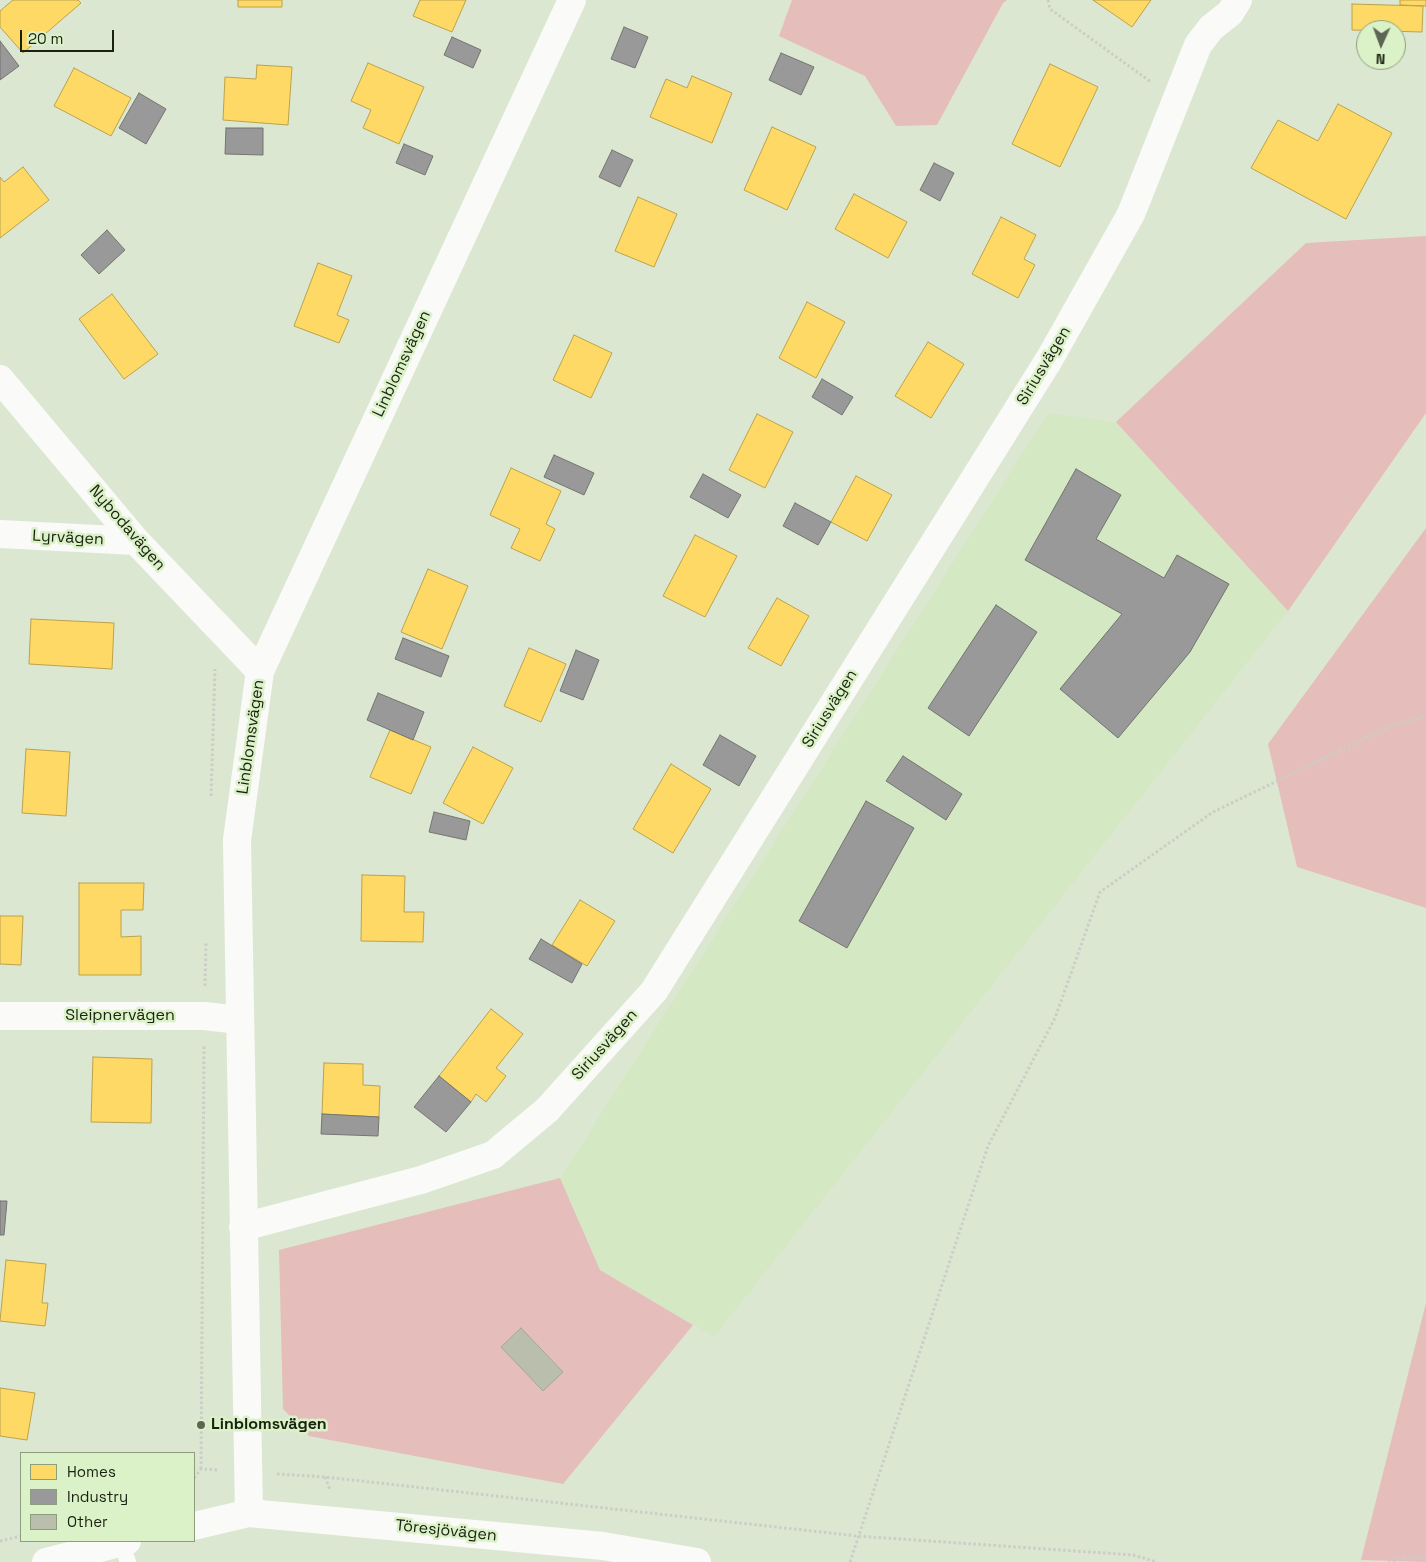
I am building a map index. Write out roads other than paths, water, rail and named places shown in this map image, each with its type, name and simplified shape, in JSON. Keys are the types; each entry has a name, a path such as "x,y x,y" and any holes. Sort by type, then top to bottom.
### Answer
{"street":[{"name":"Linblomsvägen","path":"249,1513 237,840 260,671 572,0"},
{"name":"Siriusvägen","path":"243,1227 421,1180 494,1155 547,1110 654,991 1050,358 1131,214 1151,168 1175,100 1198,45 1211,28 1230,13 1238,0"},
{"name":"Nybodavägen","path":"0,379 136,541 260,671"},
{"name":"Lyrvägen","path":"0,534 136,541"},
{"name":"Sleipnervägen","path":"0,1016 204,1016 240,1020"},
{"name":"Töresjövägen","path":"195,1526 249,1513 603,1546 698,1562"},
{"path":"46,1562 125,1548"}],"place":[{"name":"Linblomsvägen","path":"201,1425"}]}
